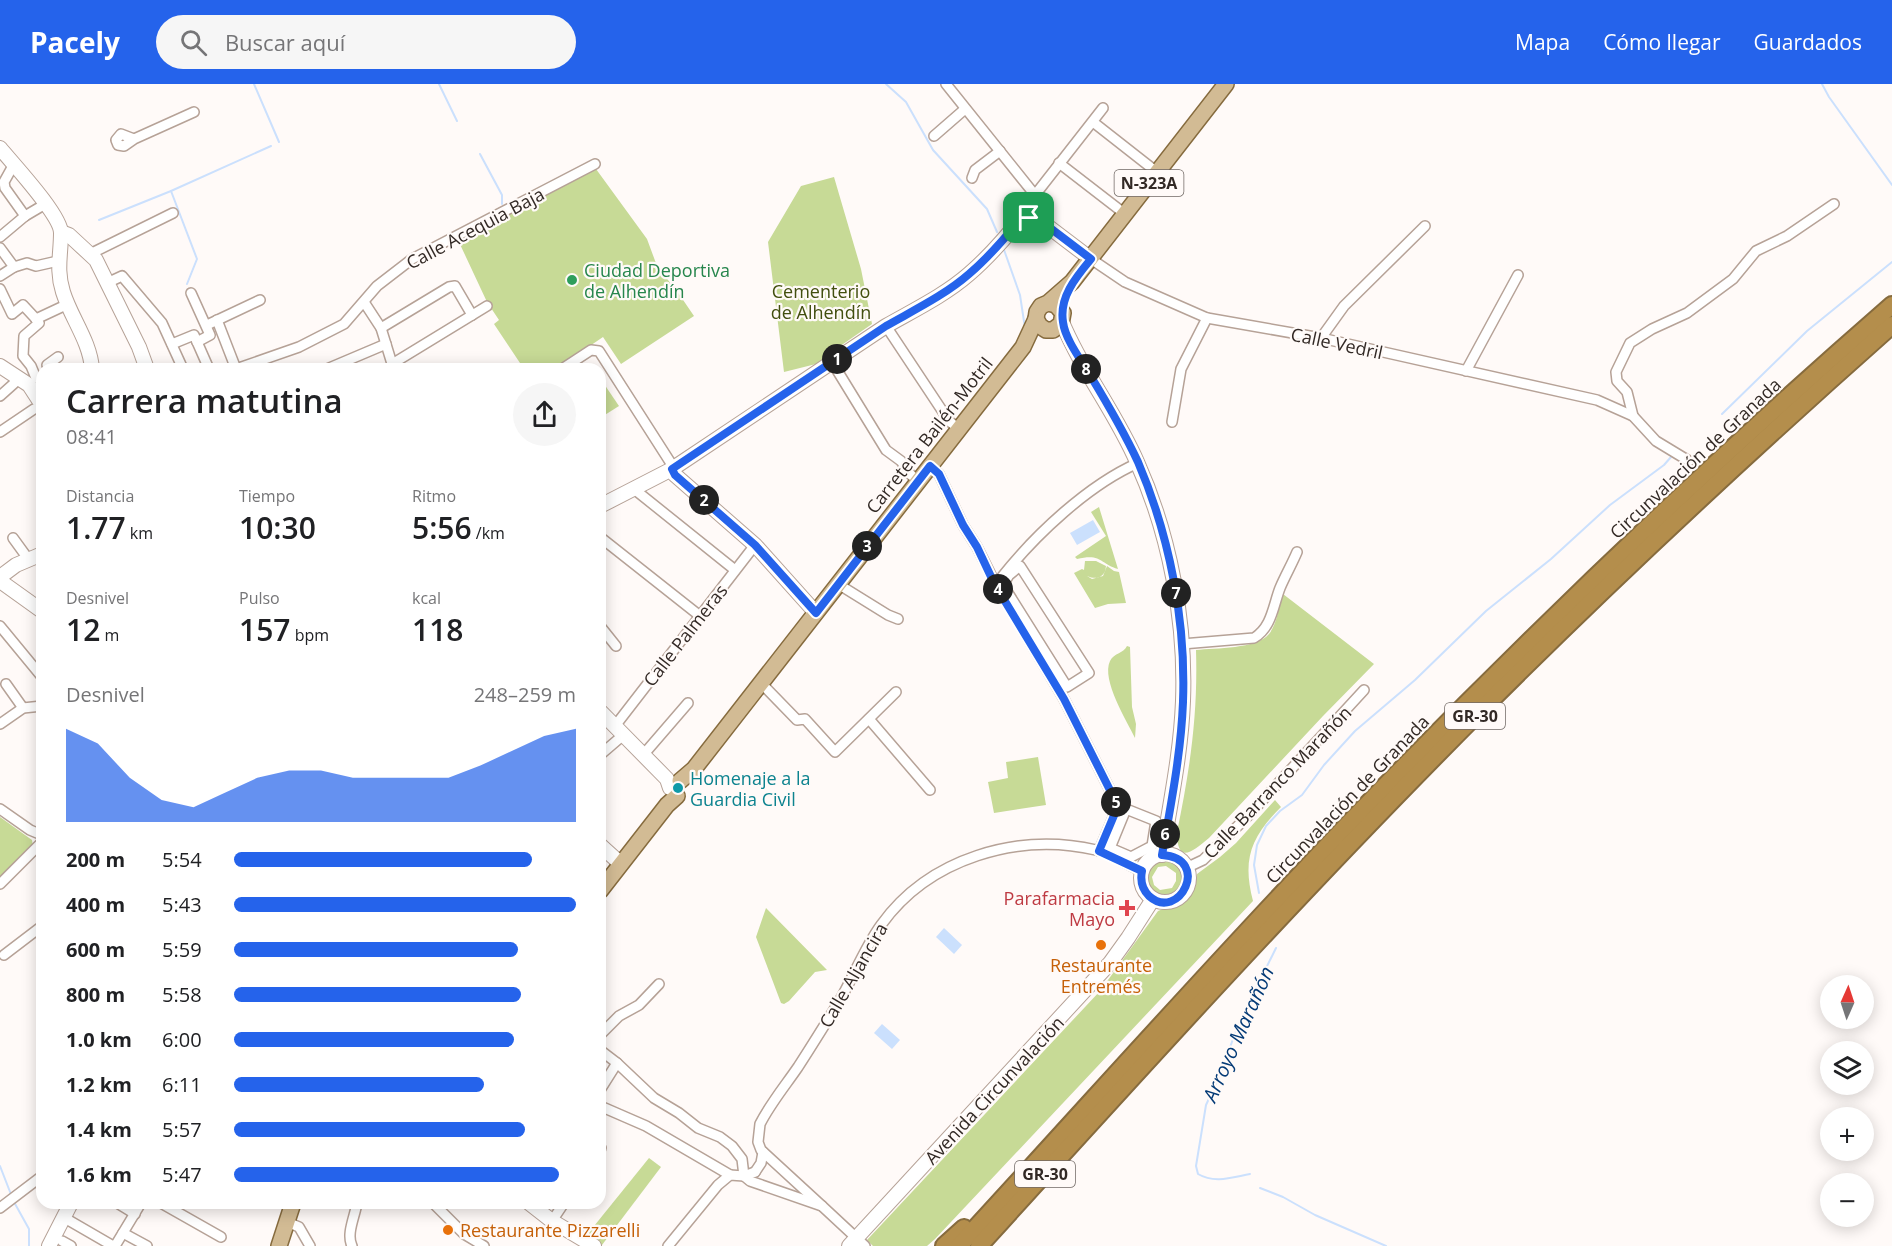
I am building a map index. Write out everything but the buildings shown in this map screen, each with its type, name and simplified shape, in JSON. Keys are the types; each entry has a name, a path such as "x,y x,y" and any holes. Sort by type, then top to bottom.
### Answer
{"highway":[{"name":"Circunvalación de Granada","path":"959,1246 1300,876 1473,698 1663,514 1892,305"},
{"name":"Circunvalación de Granada","path":"979,1246 1289,908 1484,707 1674,523 1892,325"},
{"path":"944,1246 986,1207 1006,1194"},
{"path":"988,1246 1006,1216"}],"main road":[{"name":"Carretera Bailén-Motril","path":"1052,322 1056,305 1048,303 1072,282 1091,259 1226,84"},
{"name":"Carretera Bailén-Motril","path":"606,883 676,787 761,683 1023,347 1052,322 1072,282"},
{"path":"279,1246 291,1209"}],"street":[{"path":"946,84 1035,195"},
{"path":"606,503 672,469 886,326 968,275 1028,213 1035,195 1103,108"},
{"path":"934,136 965,109"},
{"path":"134,139 194,112"},
{"path":"1093,122 1158,173"},
{"path":"0,148 46,203 61,232 58,261 63,291 88,348 91,363"},
{"path":"972,178 975,170 1000,151"},
{"path":"1059,163 1125,214"},
{"path":"14,164 2,190 25,216"},
{"name":"Calle Acequia Baja","path":"255,363 323,336 344,324 377,286 412,259 595,164"},
{"path":"0,237 25,216 46,203"},
{"path":"1633,416 1627,392 1617,381 1616,372 1630,343 1652,329 1687,313 1733,279 1756,251 1787,236 1834,204"},
{"path":"90,254 172,213"},
{"path":"1028,213 1091,259"},
{"path":"1321,338 1344,306 1425,226"},
{"path":"61,232 69,235 96,260 144,363"},
{"path":"0,248 14,267"},
{"name":"Calle Vedril","path":"1091,259 1125,282 1207,318 1321,338 1597,400 1633,416 1656,441 1689,461"},
{"path":"0,276 14,267 27,263 36,266 58,261"},
{"path":"1466,371 1518,275"},
{"path":"107,283 122,276 162,323 180,363"},
{"path":"381,328 449,286 455,286 472,315"},
{"path":"0,290 12,314 23,305 39,323 24,336 23,356 31,366 0,396"},
{"path":"191,293 210,334 197,342"},
{"path":"207,325 260,300"},
{"path":"364,302 381,328 392,363"},
{"path":"36,319 68,304"},
{"path":"398,363 487,306"},
{"path":"1172,422 1181,369 1207,318"},
{"path":"217,320 234,363"},
{"path":"1052,322 1072,344 1117,420 1138,462 1171,566 1182,644 1181,730 1176,772 1157,850 1142,871 1144,890 1153,899 1166,902 1178,898 1183,893 1188,881 1186,868 1176,858 1157,850 1131,857 1110,848 1126,809 1156,821 1157,850"},
{"path":"886,326 949,421 959,429"},
{"path":"172,344 194,335 206,363"},
{"path":"341,363 386,344"},
{"path":"571,363 591,350 598,351 606,363"},
{"path":"50,363 58,357"},
{"path":"832,362 886,450 901,461 918,481"},
{"path":"606,364 675,475 755,545 816,613"},
{"path":"22,375 36,402"},
{"path":"0,432 36,407"},
{"path":"994,583 1083,494 1138,462"},
{"path":"930,466 939,474 994,583 1064,699 1118,806 1099,851"},
{"path":"634,489 735,570"},
{"path":"12,538 29,560"},
{"path":"606,542 700,616"},
{"name":"Calle Palmeras","path":"608,723 700,616 755,545"},
{"path":"1182,644 1254,638 1263,633 1297,552"},
{"path":"36,557 16,565 0,579 36,606"},
{"path":"1020,566 1089,673 1067,687 1003,585 1020,566"},
{"path":"838,584 898,619"},
{"path":"0,626 36,669"},
{"path":"606,634 616,646"},
{"path":"761,683 797,720 805,719 835,752 896,692"},
{"path":"6,684 23,708"},
{"name":"Calle Barranco Marañón","path":"1186,868 1203,861 1249,815 1364,690"},
{"path":"644,754 688,703"},
{"path":"0,724 23,708 36,707"},
{"path":"869,719 930,790"},
{"path":"608,723 644,754 676,787"},
{"path":"0,809 36,832"},
{"name":"Calle Aljancira","path":"762,1164 763,1152 758,1142 758,1132 765,1114 835,1008 881,925 899,904 924,883 942,871 993,850 1038,844 1074,846 1099,851 1142,871"},
{"path":"0,884 36,850"},
{"path":"606,850 621,864"},
{"name":"Avenida Circunvalación","path":"857,1243 1102,972 1128,938 1153,899"},
{"path":"4,955 36,931"},
{"path":"606,1029 618,1016 639,1005 659,984"},
{"path":"606,1054 654,1098 698,1128 720,1137 732,1146 741,1159 744,1176"},
{"path":"606,1080 617,1062"},
{"path":"606,1109 645,1126 730,1175 744,1176 755,1172 762,1164 774,1160"},
{"path":"763,1152 822,1206 857,1243"},
{"path":"755,1172 760,1185"},
{"path":"668,1246 718,1185 730,1175"},
{"path":"744,1176 760,1185 822,1206"},
{"path":"8,1201 36,1180"},
{"path":"68,1209 55,1244 71,1246"},
{"path":"127,1209 135,1214"},
{"path":"63,1217 114,1246 138,1209"},
{"path":"171,1209 221,1238"},
{"path":"352,1246 349,1240 356,1209"},
{"path":"439,1209 464,1234 484,1246"},
{"path":"530,1209 585,1246"},
{"path":"537,1209 594,1246"},
{"path":"552,1221 560,1209"},
{"path":"287,1222 299,1227 310,1246"},
{"path":"123,1233 147,1246"},
{"path":"461,1246 464,1234"}],"green space":[{"name":"Ciudad Deportiva de Alhendín","path":"596,169 647,239 657,266 694,316 621,364 603,337 565,363 520,363 494,324 499,320 487,302 458,240"},
{"name":"Cementerio de Alhendín","path":"834,177 861,269 872,324 823,358 824,362 784,372 768,242 801,186"},
{"path":"606,387 619,406 606,414"},
{"path":"1099,507 1118,569 1096,558 1077,559 1075,557 1106,536 1091,512"},
{"path":"1085,561 1096,561 1106,566 1100,577 1103,576 1107,566 1119,572 1126,603 1108,604 1095,608 1074,573 1084,570"},
{"path":"1283,594 1374,664 1209,838 1197,848 1187,853 1183,852 1180,849 1177,832 1192,742 1196,697 1196,650 1235,647 1263,639 1274,625"},
{"path":"1127,646 1130,647 1135,738 1116,700 1108,669 1114,656"},
{"path":"1038,757 1046,805 994,813 988,782 1008,778 1006,762"},
{"path":"1275,800 1281,807 1262,828 1249,861 1253,901 935,1239 927,1246 873,1246 867,1240 1100,991 1158,911 1188,899 1194,890 1197,874 1236,843"},
{"path":"0,817 32,840 33,846 0,877"},
{"path":"1161,860 1175,864 1181,871 1183,882 1179,890 1172,894 1154,893 1147,887 1145,878 1150,866","holes":["1166,866 1176,873 1176,881 1172,888 1160,890 1154,885 1152,877 1158,867"]},
{"path":"766,908 827,970 815,972 784,1004 781,1003 756,937"},
{"path":"649,1158 661,1167 602,1245 586,1236"}],"water":[{"path":"1093,520 1100,532 1077,545 1070,533"},
{"path":"944,928 962,945 954,954 936,937"},
{"path":"882,1024 900,1040 892,1049 874,1033"}],"waterway":[{"path":"254,84 279,142"},
{"path":"439,84 457,121"},
{"name":"Arroyo Marañón","path":"886,84 906,102 933,150 987,209 997,232"},
{"path":"1822,84 1892,185"},
{"path":"99,220 171,191 271,146"},
{"path":"480,154 502,195 502,204"},
{"path":"171,191 197,259 187,284"},
{"name":"Arroyo Marañón","path":"1003,247 1020,295 1025,328"},
{"path":"1722,414 1807,331 1892,262"},
{"path":"1259,893 1254,865 1257,845 1266,826 1280,811 1302,795 1324,765 1355,731 1415,680 1486,611 1551,559 1610,505 1664,465 1671,457"},
{"name":"Arroyo Marañón","path":"1250,1174 1211,1179 1198,1174 1196,1166 1206,1105 1239,1023 1276,948"},
{"path":"0,1166 12,1197"},
{"name":"Arroyo Marañón","path":"1260,1188 1386,1246"},
{"path":"14,1202 29,1229 29,1246"}],"place":[{"name":"Ciudad Deportiva de Alhendín","path":"572,280"},
{"name":"Homenaje a la Guardia Civil","path":"678,788"},
{"name":"Parafarmacia Mayo","path":"1127,908"},
{"name":"Restaurante Entremés","path":"1101,945"},
{"name":"Restaurante Pizzarelli","path":"448,1230"}],"route":[{"path":"1033,215 1091,259 1072,282 1062,310 1062,322 1138,462 1171,566 1180,620 1183,703 1176,772 1162,855 1169,855 1182,862 1188,874 1187,887 1178,898 1172,901 1153,899 1144,890 1142,871 1099,851 1118,806 1064,699 994,583 939,474 930,466 816,613 755,545 675,475 672,469 886,326 968,275 994,250 1023,216 1029,218 1033,215"}]}
